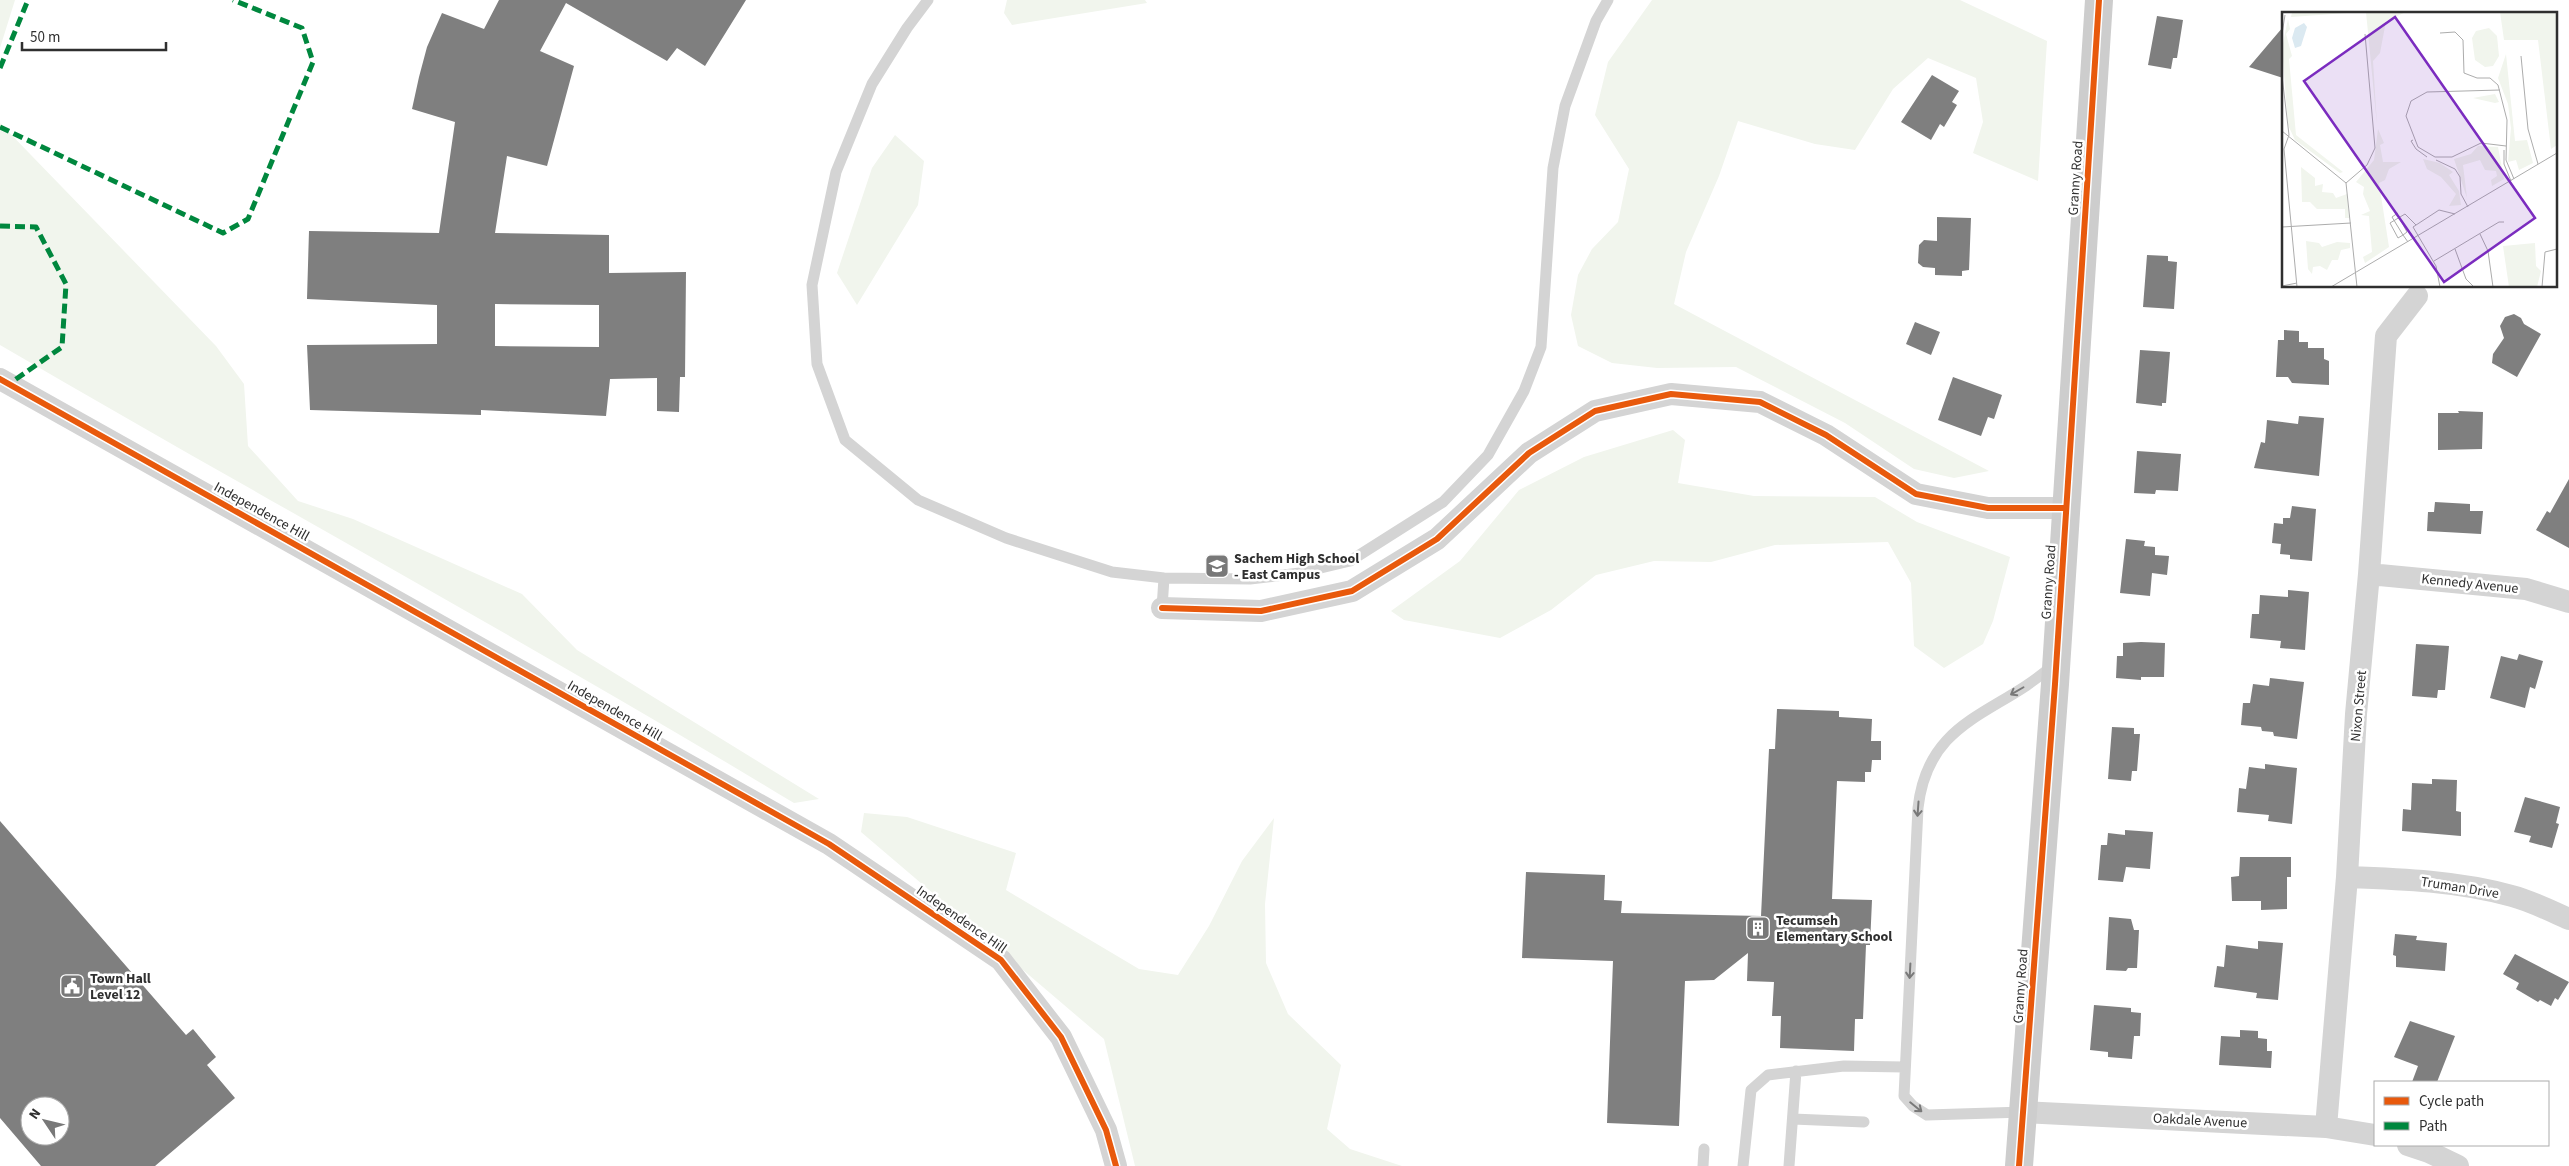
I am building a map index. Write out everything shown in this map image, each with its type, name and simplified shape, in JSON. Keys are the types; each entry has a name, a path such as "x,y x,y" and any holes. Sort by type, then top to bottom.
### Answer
{"street":[{"name":"Granny Road","path":"2019,1166 2056,662 2099,0"},
{"name":"Nixon Street","path":"2326,1127 2347,877 2356,714 2369,574 2386,336 2417,296"},
{"name":"Independence Hill","path":"0,379 829,844 1001,960 1061,1036 1106,1130 1116,1166"},
{"path":"1162,608 1261,611 1352,591 1437,540 1529,453 1596,411 1671,394 1760,402 1826,435 1916,494 1988,508 2066,508"},
{"name":"Kennedy Avenue","path":"2369,574 2526,589 2569,602"},
{"name":"Truman Drive","path":"2347,877 2416,880 2470,886 2513,896 2569,919"},
{"name":"Oakdale Avenue","path":"2024,1112 2326,1127 2374,1135"},
{"path":"2411,1146 2429,1152 2458,1166"}],"lane":[{"path":"928,0 907,28 872,84 836,172 812,285 817,364 845,440 918,500 1006,538 1112,572 1164,578 1250,579 1300,573 1350,561 1443,502 1488,456 1524,391 1541,347 1553,168 1565,106 1596,20 1608,0"},
{"path":"1162,608 1164,578"},
{"path":"2024,1112 1927,1115 1913,1106 1904,1096 1918,808 1923,777 1945,742 1961,725 2032,683 2056,662"},
{"path":"1743,1166 1751,1090 1768,1075 1844,1066 1904,1067"},
{"path":"1789,1166 1796,1071"},
{"path":"1793,1119 1864,1122"},
{"path":"1702,1166 1704,1149"}],"shaded area":[{"path":"0,0 15,0 0,48"},
{"path":"1007,0 1145,0 1147,3 1012,25 1004,13"},
{"path":"1652,0 1960,0 2047,41 2038,181 1973,153 1983,122 1976,78 1928,58 1893,89 1855,150 1815,144 1738,121 1719,176 1686,252 1674,304 1989,471 1954,478 1914,469 1845,423 1736,367 1657,368 1612,363 1578,346 1571,315 1578,275 1592,249 1618,222 1629,169 1595,115 1608,62"},
{"path":"0,123 216,346 244,384 248,446 298,501 353,519 522,594 577,650 819,799 794,803 597,686 0,345"},
{"path":"895,135 924,161 918,205 857,305 837,273 872,168"},
{"path":"1673,430 1685,440 1678,483 1754,496 1875,497 1917,522 2010,557 1993,621 1983,644 1944,668 1914,646 1911,583 1888,542 1775,545 1711,562 1654,561 1596,575 1551,610 1500,638 1404,620 1391,611 1460,561 1519,490 1584,457"},
{"path":"864,813 907,817 1016,853 1006,890 1139,969 1178,975 1209,926 1242,861 1274,818 1265,904 1266,963 1288,1014 1341,1065 1327,1129 1350,1149 1402,1166 1135,1166 1104,1039 861,832"}],"building":[{"path":"499,0 746,0 705,66 677,48 667,61 566,3 540,51 574,66 547,166 507,156 495,233 609,235 609,273 686,272 685,377 680,377 679,412 657,411 657,378 610,379 606,416 481,410 481,415 310,410 307,345 437,344 437,305 307,299 309,231 439,233 455,122 412,109 419,77 427,47 442,13 484,29","holes":["495,304 599,305 599,347 495,346"]},
{"path":"2157,16 2183,20 2177,58 2173,58 2171,69 2148,65"},
{"path":"2282,28 2282,78 2249,67"},
{"path":"1932,75 1959,91 1952,102 1957,105 1944,127 1940,124 1931,140 1901,122"},
{"path":"1937,217 1971,218 1969,270 1962,271 1962,276 1935,275 1935,268 1923,267 1918,263 1919,245 1924,240 1937,241"},
{"path":"2147,255 2168,256 2168,261 2177,262 2174,309 2143,307"},
{"path":"2514,314 2521,318 2524,324 2541,334 2517,377 2492,363 2493,354 2504,338 2500,326 2505,317"},
{"path":"1915,322 1940,332 1931,355 1906,344"},
{"path":"2284,330 2299,331 2299,342 2308,342 2308,348 2324,348 2324,359 2329,361 2329,385 2292,383 2288,377 2276,377 2278,340 2284,340"},
{"path":"2140,350 2170,352 2166,403 2162,403 2162,406 2136,403"},
{"path":"1953,377 2002,395 1994,419 1988,417 1981,436 1938,420"},
{"path":"2458,411 2483,412 2482,449 2438,450 2438,413 2459,413"},
{"path":"2299,416 2324,418 2319,476 2254,468 2261,442 2265,443 2267,420 2298,424"},
{"path":"2137,451 2181,454 2178,491 2156,490 2155,494 2134,493"},
{"path":"2569,479 2569,548 2536,530 2547,511 2550,513"},
{"path":"2435,502 2470,504 2470,511 2483,511 2481,534 2427,531 2428,512 2434,512"},
{"path":"2292,506 2316,509 2312,561 2290,559 2290,555 2280,554 2281,544 2272,543 2274,523 2283,524 2283,518 2290,518"},
{"path":"2126,539 2145,541 2144,546 2155,547 2155,555 2169,556 2167,575 2152,573 2150,596 2120,593"},
{"path":"2288,590 2309,592 2305,650 2280,648 2281,641 2250,638 2252,614 2259,614 2260,595 2288,597"},
{"path":"2123,643 2165,643 2164,677 2141,677 2141,680 2116,678 2117,656 2123,656"},
{"path":"2416,644 2449,646 2445,690 2438,690 2437,698 2412,696"},
{"path":"2519,654 2543,661 2535,689 2530,687 2525,708 2490,698 2501,656 2517,660"},
{"path":"2270,678 2304,682 2297,739 2274,736 2273,732 2262,731 2261,727 2241,725 2243,703 2250,703 2253,684 2269,686"},
{"name":"Tecumseh Elementary School","path":"1777,709 1839,711 1839,717 1872,719 1871,741 1881,741 1881,760 1872,760 1871,772 1865,772 1865,782 1837,781 1832,899 1872,900 1870,945 1866,945 1863,1019 1855,1019 1854,1051 1780,1048 1781,1016 1772,1016 1774,982 1747,981 1748,953 1714,980 1685,981 1679,1126 1607,1123 1613,961 1522,958 1526,872 1605,875 1604,900 1622,901 1621,913 1761,916 1769,749 1775,749"},
{"path":"2112,727 2134,728 2134,734 2140,734 2137,771 2132,771 2131,781 2108,779"},
{"path":"2265,764 2297,768 2292,824 2268,821 2269,815 2237,812 2239,788 2246,789 2249,767 2265,769"},
{"path":"2432,779 2457,780 2456,811 2461,812 2461,836 2402,831 2403,809 2411,810 2412,783 2432,784"},
{"path":"2525,797 2560,807 2556,823 2559,824 2552,848 2529,842 2531,836 2514,832"},
{"name":"Town Hall Level 12","path":"0,821 186,1035 193,1029 216,1057 207,1065 235,1098 155,1166 41,1166 24,1146 70,1146 70,1096 20,1096 20,1141 0,1118"},
{"path":"2125,830 2153,832 2150,869 2126,867 2123,882 2098,880 2101,845 2107,845 2108,833 2125,835"},
{"path":"2240,857 2291,857 2291,877 2287,877 2287,909 2261,910 2261,901 2232,901 2231,877 2239,876"},
{"path":"2109,917 2131,919 2134,930 2139,930 2137,968 2128,968 2126,971 2106,970"},
{"path":"2395,934 2417,936 2416,940 2447,943 2445,971 2396,967 2396,956 2393,955"},
{"path":"2258,941 2283,943 2278,1000 2256,998 2257,993 2214,987 2217,966 2224,967 2226,945 2258,949"},
{"path":"2515,954 2569,982 2558,1000 2555,998 2551,1006 2540,1000 2538,1002 2516,989 2519,983 2503,974"},
{"path":"2094,1005 2131,1008 2131,1012 2141,1013 2140,1036 2134,1036 2132,1059 2108,1057 2108,1052 2090,1050"},
{"path":"2410,1021 2455,1036 2437,1081 2412,1081 2418,1066 2394,1057"},
{"path":"2240,1030 2258,1031 2258,1038 2267,1039 2267,1051 2272,1051 2271,1068 2219,1065 2221,1036 2240,1037"}],"marked path":[{"path":"0,68 28,0"},
{"path":"0,127 223,233 248,219 313,62 302,28 233,0"},
{"path":"0,226 36,227 66,284 62,347 9,384"}],"cycle path":[{"path":"2019,1166 2055,684 2099,0"},
{"path":"0,379 829,844 1001,960 1061,1037 1106,1130 1116,1166"},
{"path":"1162,608 1261,611 1352,591 1437,539 1529,453 1595,411 1671,394 1760,402 1826,435 1916,494 1988,508 2066,508"}],"place":[{"name":"Sachem High School - East Campus","path":"1217,566"},
{"name":"Tecumseh Elementary School","path":"1758,928"},
{"name":"Town Hall Level 12","path":"72,986"}]}
